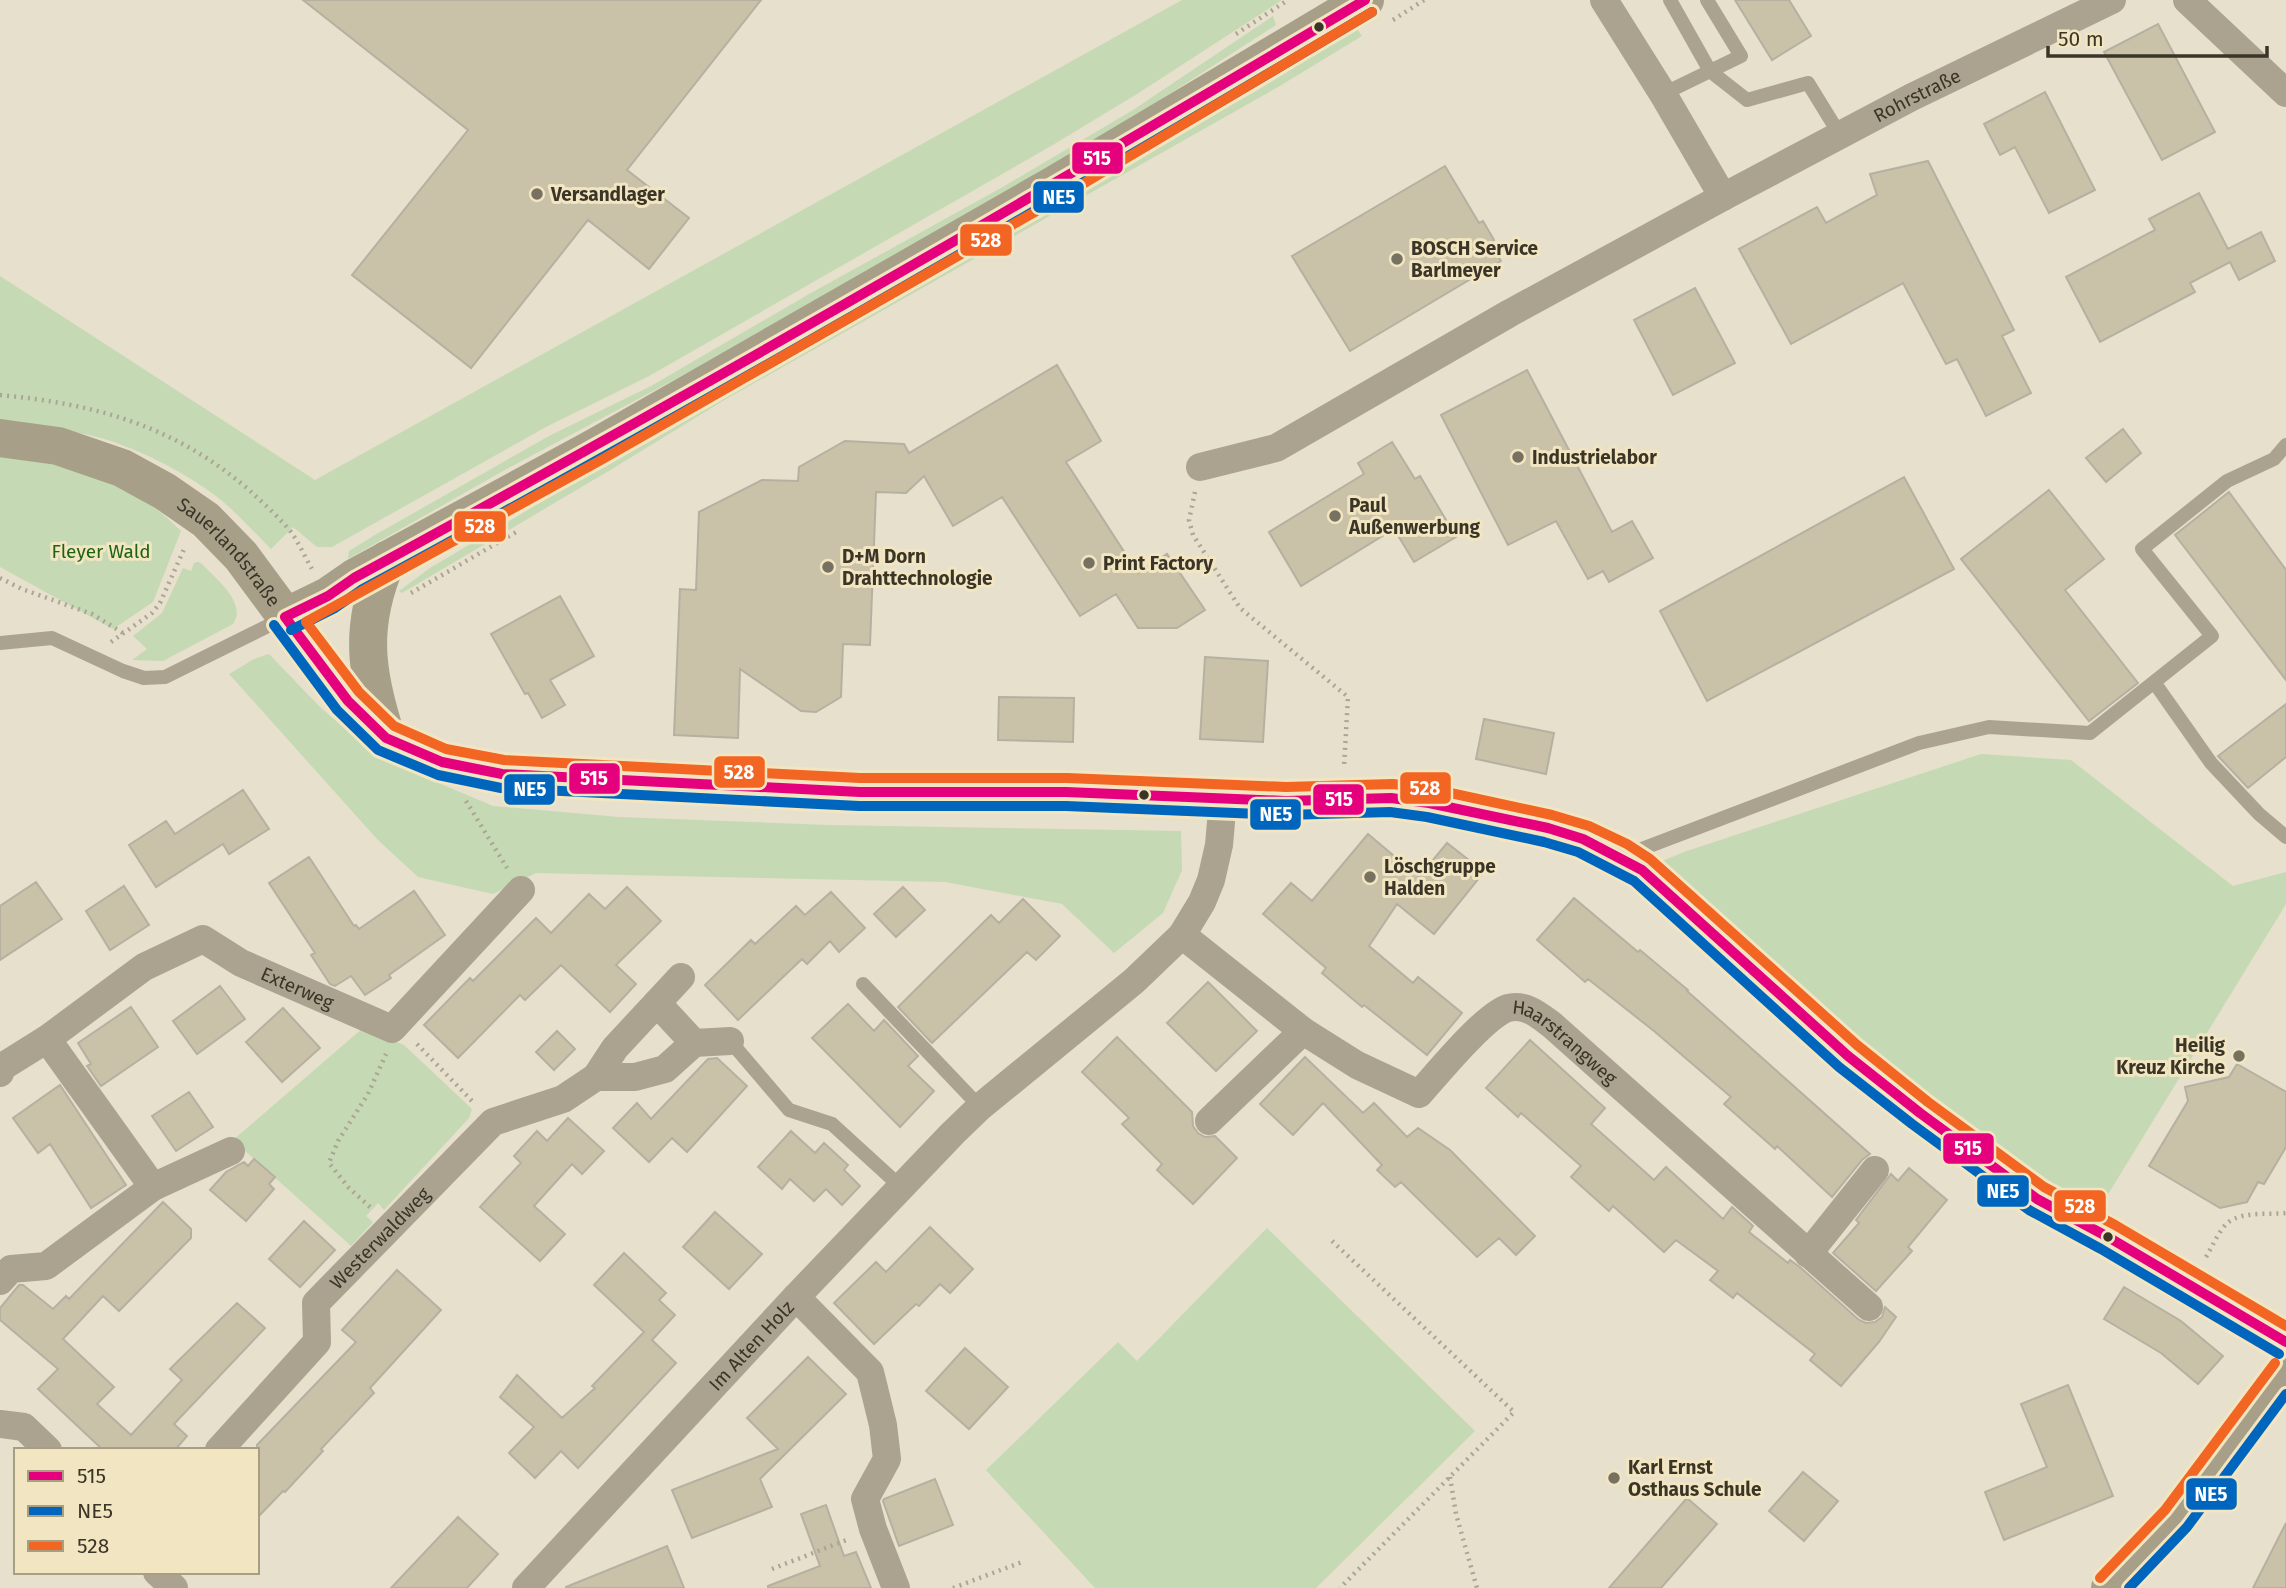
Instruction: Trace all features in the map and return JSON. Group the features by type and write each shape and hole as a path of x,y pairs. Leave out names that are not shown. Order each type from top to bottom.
{"main road":[{"path":"285,617 328,596 354,578 594,448 1006,212 1364,0"},
{"name":"Sauerlandstraße","path":"0,438 58,446 122,468 164,491 206,520 241,555 348,701 386,737 442,762 502,774 751,788 903,793 1066,792 1286,801 1391,798 1487,814 1583,839 1642,870 1848,1056 2037,1199 2108,1237 2286,1342"},
{"path":"386,737 374,698 367,650 372,610 379,579 387,560"},
{"path":"2110,1588 2176,1519 2286,1371"}],"street":[{"name":"Rohrstraße","path":"1200,467 1276,448 1510,313 1723,197 1840,135 2112,0"},
{"path":"2187,0 2286,93"},
{"path":"1610,2 1723,197"},
{"name":"Im Alten Holz","path":"526,1588 796,1297 981,1107 1134,981 1182,935 1202,902 1211,880 1219,845 1223,799"},
{"path":"394,1030 521,890"},
{"name":"Haarstrangweg","path":"1182,935 1303,1031 1357,1065 1419,1094 1486,1022 1509,1008 1530,1010 1552,1025 1869,1307"},
{"name":"Exterweg","path":"0,1073 2,1067 47,1039 144,967 203,939 241,963 394,1030"},
{"name":"Westerwaldweg","path":"221,1448 317,1342 316,1303 387,1230 493,1122 563,1099 596,1077 615,1048 681,977"},
{"path":"657,1003 694,1043"},
{"path":"1209,1121 1303,1031"},
{"path":"47,1039 153,1187"},
{"path":"596,1077 635,1077 665,1069 694,1043 730,1041"},
{"path":"0,1281 11,1269 46,1266 153,1187 231,1151"},
{"path":"1808,1254 1875,1170"},
{"path":"796,1297 870,1372 883,1425 887,1459 865,1499 873,1529 896,1588"},
{"path":"0,1424 23,1427 46,1448"},
{"path":"159,1574 174,1588"}],"lane":[{"path":"1670,0 1710,71 1747,100 1808,83 1840,135"},
{"path":"1663,94 1741,56 1707,0"},
{"path":"1621,857 1919,743 1989,727 2090,733 2212,636 2142,549 2227,481 2274,459 2286,445"},
{"path":"0,643 52,638 123,671 144,678 165,677 285,617"},
{"path":"2154,682 2211,763 2259,814 2286,837"},
{"path":"863,984 981,1107"},
{"path":"730,1041 789,1110 832,1124 901,1187"}],"path":[{"path":"1200,467 1189,520 1193,535 1220,577 1240,608 1348,697 1342,798"},
{"path":"95,657 152,613 160,603 183,549 206,520"},
{"path":"0,578 22,589 92,614 123,633"},
{"path":"442,762 521,890"},
{"path":"387,1230 372,1209 349,1188 329,1163 338,1141 368,1094 394,1030 421,1046 493,1122"},
{"path":"2210,1251 2224,1225 2235,1218 2286,1213"},
{"path":"1332,1241 1514,1412 1340,1588"},
{"path":"1450,1477 1456,1514 1478,1588"},
{"path":"772,1569 873,1529"},
{"path":"953,1588 1022,1562"}],"green space":[{"path":"1182,0 1282,0 1051,146 649,376 546,427 332,547 317,547 293,527 271,549 221,500 195,481 148,456 89,435 0,424 0,276 315,480"},
{"path":"1273,16 1276,25 1117,128 734,348 503,471 348,559 349,551 375,535 549,436 651,386 811,293 1001,188 1133,110"},
{"path":"1357,29 1362,36 1278,87 726,399 402,593 399,591 430,568 653,433 1154,146 1253,93"},
{"name":"Fleyer Wald","path":"0,451 60,464 99,478 152,506 181,531 153,602 113,629 0,567"},
{"path":"197,562 221,583 233,599 236,616 233,624 163,661 132,660 147,649 133,636 162,613 183,568 191,571"},
{"path":"269,654 320,707 377,757 493,806 619,817 827,825 1181,831 1182,870 1163,913 1114,953 1062,904 945,882 536,873 493,894 418,877 377,839 229,674 254,659"},
{"path":"1981,754 2071,760 2233,886 2286,872 2286,904 2099,1209 2064,1196 2029,1178 1995,1156 1929,1105 1660,862"},
{"path":"363,1028 404,1045 472,1109 469,1118 384,1210 378,1203 366,1216 373,1222 351,1246 233,1140"},
{"path":"1267,1228 1475,1431 1316,1588 1095,1588 986,1470 1118,1342 1137,1361"}],"building":[{"name":"Versandlager","path":"303,0 761,0 627,170 689,218 649,269 588,220 471,368 352,275 468,130"},
{"path":"1735,0 1789,0 1811,36 1772,60"},
{"path":"2158,24 2215,132 2162,160 2104,52"},
{"path":"2045,92 2095,190 2049,213 2015,147 2000,155 1984,124"},
{"path":"1928,161 2014,330 2002,336 2031,393 1986,416 1957,359 1946,364 1903,283 1791,344 1739,249 1817,207 1826,223 1877,195 1870,174"},
{"name":"BOSCH Service Barlmeyer","path":"1445,166 1479,223 1483,221 1494,240 1490,243 1501,261 1350,351 1292,256"},
{"path":"2199,193 2228,249 2261,232 2275,261 2239,280 2230,262 2190,283 2195,292 2100,342 2066,277 2155,230 2149,219"},
{"path":"1695,288 1735,363 1673,395 1634,320"},
{"path":"1057,365 1101,441 1066,462 1138,573 1167,554 1205,610 1177,628 1138,628 1116,594 1080,616 1002,497 953,526 924,476 906,493 876,492 870,645 843,644 841,697 816,712 801,711 740,669 738,738 674,735 680,589 696,590 699,512 762,480 798,481 799,467 845,441 904,444 909,453"},
{"name":"Industrielabor","path":"1527,370 1612,532 1632,521 1653,558 1609,582 1603,571 1588,579 1556,521 1508,545 1441,415"},
{"path":"2123,429 2141,453 2106,482 2086,458"},
{"name":"Paul Außenwerbung","path":"1392,442 1415,479 1420,476 1456,537 1414,562 1394,529 1301,586 1269,532 1364,474 1358,463"},
{"path":"1904,477 1954,569 1707,701 1660,611"},
{"path":"2049,490 2104,559 2065,590 2138,683 2089,721 1961,559"},
{"path":"2229,492 2286,570 2286,680 2175,535"},
{"path":"560,596 594,656 550,680 565,705 542,718 491,634"},
{"path":"1205,657 1268,661 1263,742 1200,739"},
{"path":"999,697 1074,698 1073,742 998,740"},
{"path":"2286,704 2286,757 2248,788 2218,756"},
{"path":"1484,719 1554,733 1546,774 1476,759"},
{"path":"243,790 269,829 229,854 223,844 156,887 129,845 166,821 175,834"},
{"path":"1368,834 1419,877 1447,843 1484,872 1434,934 1397,904 1369,946 1413,983 1418,977 1462,1013 1427,1055 1364,1005 1362,1007 1322,973 1326,968 1263,914 1291,883 1312,901"},
{"path":"309,857 354,926 359,929 414,891 445,935 365,995 351,976 335,986 330,984 311,955 315,953 269,883"},
{"path":"36,882 62,919 0,960 0,906"},
{"path":"124,886 149,925 110,950 86,911"},
{"path":"627,887 661,921 616,965 636,984 610,1012 561,965 525,1000 520,995 458,1058 424,1025 470,978 473,981 536,918 551,933 589,894 605,909"},
{"path":"903,887 925,910 896,937 874,914"},
{"path":"831,892 865,928 839,952 830,941 807,964 802,959 738,1020 705,985 751,940 755,944 796,906 805,915"},
{"path":"1574,898 1688,990 1870,1154 1832,1197 1777,1146 1775,1149 1724,1104 1731,1097 1654,1031 1588,979 1585,982 1537,940"},
{"path":"1023,899 1060,936 1036,960 1027,952 932,1043 898,1007 991,915 999,923"},
{"path":"1208,982 1257,1031 1216,1071 1167,1023"},
{"path":"220,986 245,1019 197,1054 173,1021"},
{"path":"848,1004 874,1031 884,1020 918,1056 908,1066 934,1091 900,1127 812,1038"},
{"path":"131,1007 158,1047 101,1086 87,1066 91,1064 78,1043"},
{"path":"283,1008 320,1048 282,1082 246,1042"},
{"path":"557,1031 575,1049 554,1070 536,1052"},
{"path":"1117,1037 1192,1112 1193,1126 1198,1133 1205,1137 1215,1136 1237,1158 1193,1204 1157,1170 1162,1164 1122,1124 1129,1118 1082,1072"},
{"path":"1530,1040 1605,1108 1591,1124 1654,1180 1666,1167 1723,1219 1732,1207 1753,1226 1749,1232 1788,1263 1790,1260 1801,1268 1859,1320 1866,1323 1875,1322 1882,1317 1885,1307 1896,1317 1879,1342 1841,1386 1810,1360 1815,1354 1737,1293 1733,1298 1710,1280 1718,1271 1676,1240 1664,1252 1613,1206 1609,1211 1571,1177 1581,1166 1521,1113 1518,1117 1486,1088"},
{"path":"1305,1057 1363,1113 1374,1103 1407,1137 1418,1128 1450,1150 1535,1236 1516,1255 1499,1238 1477,1257 1401,1182 1395,1187 1377,1170 1382,1165 1323,1103 1293,1135 1260,1104"},
{"path":"717,1058 747,1086 687,1152 672,1138 649,1162 613,1128 637,1103 651,1119 708,1059"},
{"path":"2237,1064 2286,1092 2286,1147 2264,1184 2258,1182 2247,1202 2220,1208 2149,1166 2188,1101 2185,1087 2229,1077"},
{"path":"60,1085 126,1185 91,1208 50,1144 38,1153 13,1118"},
{"path":"189,1092 213,1127 176,1151 152,1116"},
{"path":"568,1118 604,1151 582,1174 572,1164 534,1206 565,1234 540,1261 480,1207 521,1163 514,1156 537,1131 547,1141"},
{"path":"791,1131 815,1153 824,1143 848,1165 844,1170 860,1186 842,1205 826,1189 814,1201 790,1179 782,1189 758,1167"},
{"path":"254,1159 275,1177 269,1184 274,1189 246,1221 210,1190 226,1172 244,1162 248,1166"},
{"path":"1909,1168 1947,1200 1908,1247 1912,1251 1876,1291 1833,1253 1859,1223 1856,1220 1891,1174 1898,1181"},
{"path":"163,1202 191,1229 191,1238 119,1311 103,1296 63,1339 114,1387 97,1404 131,1435 182,1380 170,1369 237,1303 265,1328 174,1424 187,1436 177,1448 101,1448 38,1389 58,1369 0,1320 0,1308 19,1285 23,1285 53,1309 66,1296 69,1299"},
{"path":"715,1212 762,1254 729,1289 683,1247"},
{"path":"304,1221 335,1250 300,1287 269,1259"},
{"path":"930,1227 973,1269 950,1293 940,1284 919,1306 916,1304 874,1344 834,1303 876,1262 886,1272"},
{"path":"624,1253 666,1293 659,1300 675,1315 652,1340 676,1363 578,1468 561,1451 535,1478 509,1453 534,1427 500,1397 517,1375 562,1418 595,1388 592,1386 644,1332 594,1285"},
{"path":"397,1270 441,1310 370,1388 374,1393 321,1449 323,1451 259,1516 257,1445 356,1342 342,1330"},
{"path":"2124,1287 2181,1321 2223,1356 2198,1384 2161,1353 2104,1319"},
{"path":"965,1348 1008,1387 969,1429 926,1391"},
{"path":"808,1357 846,1394 760,1479 772,1507 692,1538 672,1490 778,1449 747,1418"},
{"path":"2068,1385 2113,1496 2004,1540 1985,1492 2047,1467 2021,1404"},
{"path":"1803,1472 1838,1501 1804,1541 1769,1511"},
{"path":"935,1479 953,1525 899,1546 884,1499"},
{"path":"1687,1498 1717,1524 1661,1588 1609,1588"},
{"path":"826,1505 844,1556 856,1552 871,1588 768,1588 820,1566 801,1514"},
{"path":"458,1517 498,1554 467,1588 391,1588"},
{"path":"2286,1523 2286,1588 2253,1588"},
{"path":"667,1546 684,1588 566,1588 566,1587"}],"transit line":[{"name":"515","path":"285,617 328,596 354,578 609,438 862,294 1365,0"},
{"name":"NE5","path":"291,630 335,608 361,590 870,306 1372,12"},
{"name":"528","path":"1372,12 1061,197 601,460 306,622 359,692 394,726 446,749 504,760 860,778 1067,778 1286,787 1393,784 1432,789 1552,815 1589,826 1627,844 1650,859 1857,1045 1928,1102 2044,1187 2115,1225 2286,1326"},
{"name":"515","path":"285,617 348,701 386,738 442,762 502,774 860,792 1066,792 1286,801 1391,798 1429,803 1548,828 1583,839 1642,870 1848,1056 2037,1199 2108,1237 2286,1342"},
{"name":"NE5","path":"274,625 337,710 378,750 438,775 501,788 859,806 1066,806 1285,815 1390,812 1427,817 1578,852 1634,881 1839,1067 2029,1210 2101,1249 2279,1354"},
{"name":"528","path":"2100,1578 2165,1510 2275,1363"},
{"name":"NE5","path":"2129,1588 2187,1527 2286,1394"}],"place":[{"name":"Versandlager","path":"537,194"},
{"name":"BOSCH Service Barlmeyer","path":"1397,259"},
{"name":"Industrielabor","path":"1518,457"},
{"name":"Paul Außenwerbung","path":"1335,516"},
{"name":"Print Factory","path":"1089,563"},
{"name":"D+M Dorn Drahttechnologie","path":"828,567"},
{"name":"Löschgruppe Halden","path":"1370,877"},
{"name":"Heilig Kreuz Kirche","path":"2239,1056"},
{"name":"Karl Ernst Osthaus Schule","path":"1614,1478"}]}
